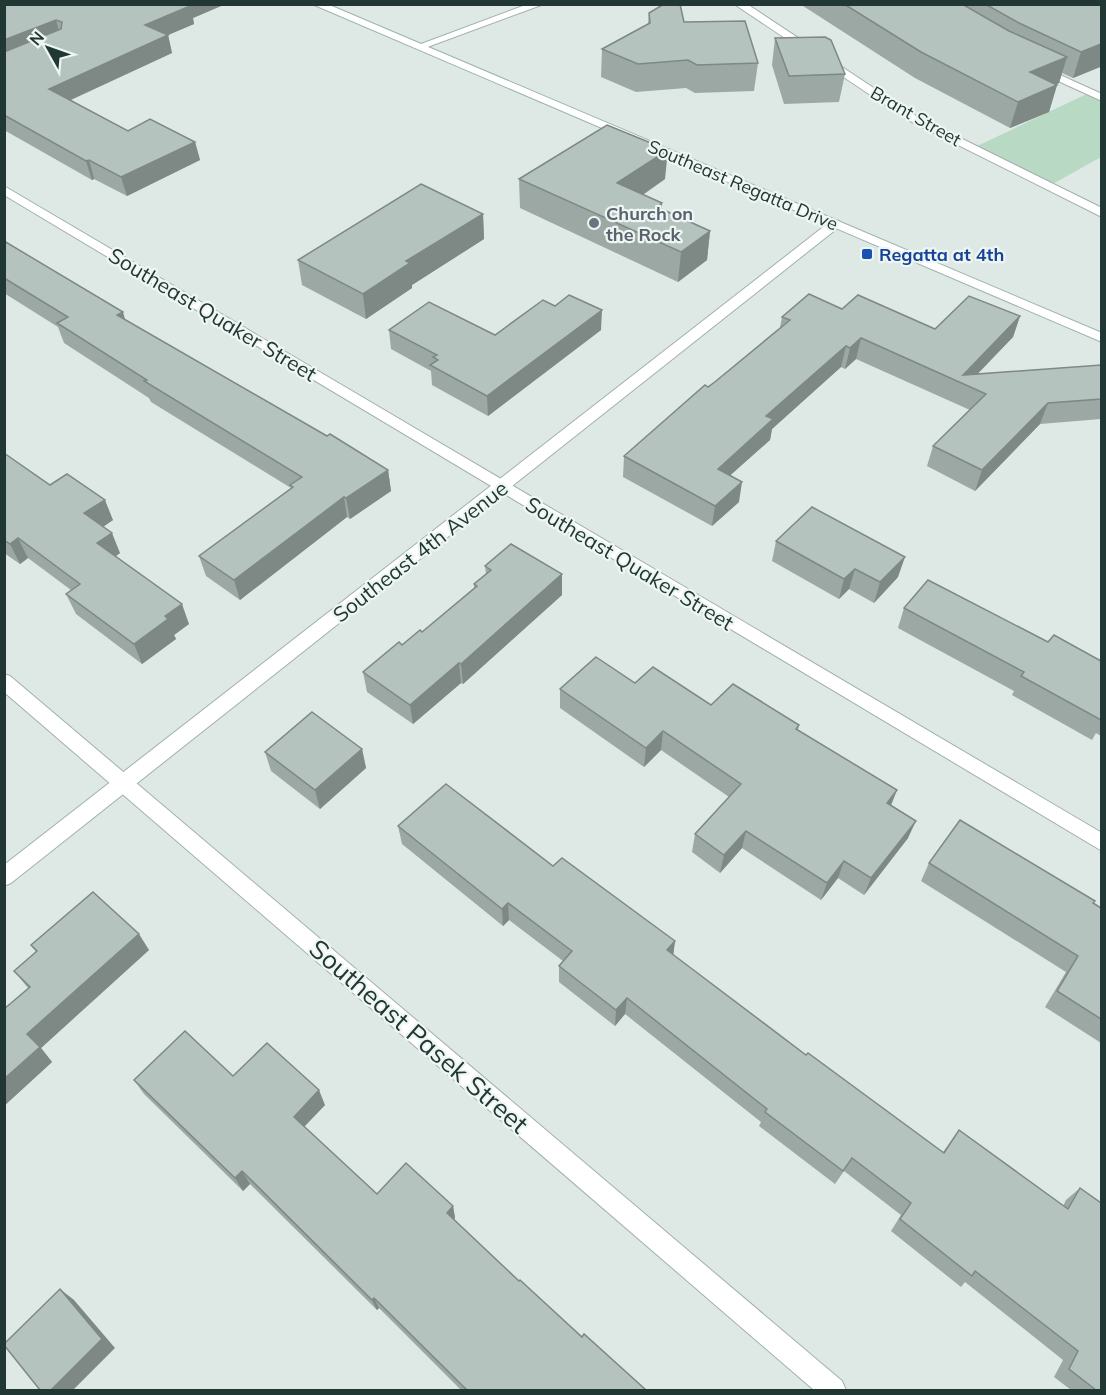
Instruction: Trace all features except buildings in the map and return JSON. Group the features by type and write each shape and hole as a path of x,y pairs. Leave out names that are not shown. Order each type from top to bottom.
{"street":[{"name":"Southeast Regatta Drive","path":"317,4 1101,338"},
{"path":"418,47 539,4"},
{"name":"Brant Street","path":"739,4 912,118 1101,213"},
{"path":"1028,63 1101,98"},
{"name":"Southeast Quaker Street","path":"4,190 1101,843"},
{"name":"Southeast 4th Avenue","path":"4,877 836,224"},
{"name":"Southeast Pasek Street","path":"4,681 833,1390"}],"green space":[{"path":"1091,92 1101,98 1101,157 1049,186 973,148"}],"place":[{"name":"Church on the Rock","path":"594,223"},
{"name":"Regatta at 4th","path":"867,254"}]}
